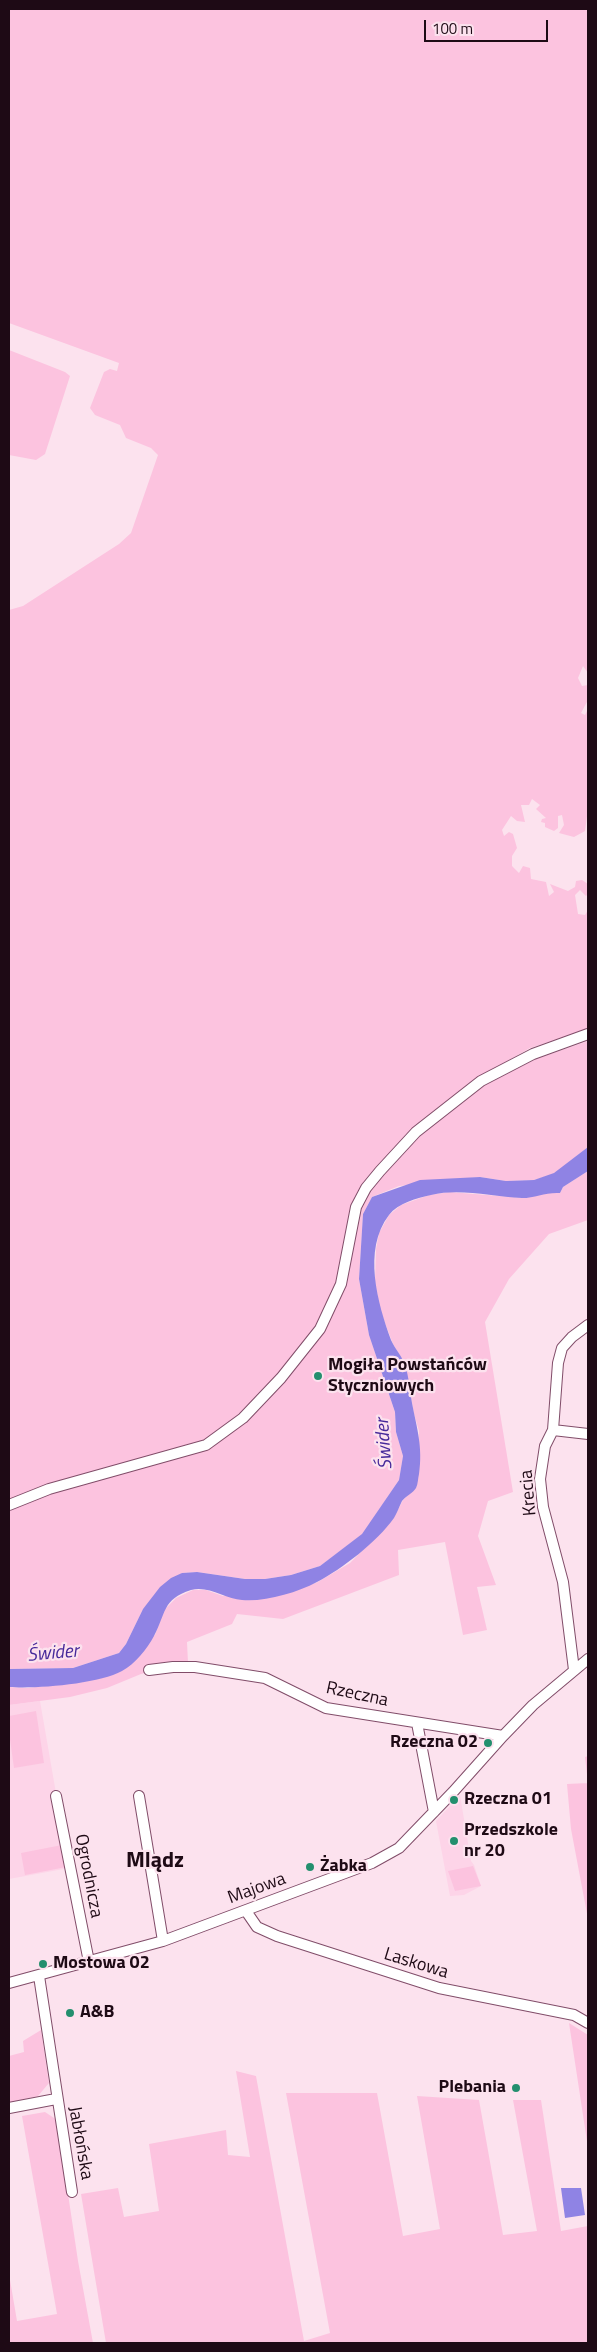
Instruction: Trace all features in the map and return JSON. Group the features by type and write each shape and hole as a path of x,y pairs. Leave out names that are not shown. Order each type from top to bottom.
{"street":[{"path":"9,1505 48,1489 206,1445 243,1418 282,1378 320,1329 341,1284 356,1207 366,1188 380,1172 416,1132 482,1081 533,1054 588,1034"},
{"name":"Krecia","path":"574,1670 559,1559 544,1507 540,1479 546,1446 553,1430 558,1363 562,1348 572,1336 588,1325"},
{"path":"553,1430 588,1434"},
{"name":"Majowa","path":"9,1983 162,1941 372,1863 399,1848 503,1736 588,1659"},
{"name":"Rzeczna","path":"150,1670 195,1667 265,1678 326,1708 503,1736"},
{"path":"416,1723 434,1812"},
{"name":"Ogrodnicza","path":"56,1796 89,1962"},
{"path":"139,1796 162,1941"},
{"name":"Laskowa","path":"246,1911 257,1927 287,1940 439,1988 574,2015 588,2023"},
{"name":"Jabłońska","path":"39,1976 56,2100 72,2192"},
{"name":"Jabłońska","path":"9,2108 56,2100"}],"shaded area":[{"path":"9,9 588,9 588,673 583,666 578,678 582,686 588,685 588,700 581,713 585,715 588,709 588,809 585,831 574,837 559,833 564,825 562,815 558,816 558,828 554,831 545,827 545,823 541,822 542,819 546,818 536,809 540,805 532,799 529,805 521,805 525,822 517,821 511,816 502,830 504,836 509,832 513,834 517,848 512,856 512,866 519,873 523,866 530,868 531,879 546,882 549,896 554,892 550,884 568,891 575,887 576,881 582,880 588,884 588,894 586,896 580,890 575,895 578,914 585,915 588,910 588,1029 530,1048 472,1081 414,1128 361,1186 352,1206 338,1283 316,1326 278,1376 241,1415 204,1441 9,1500 9,610 23,606 119,544 131,533 158,455 151,448 126,438 120,425 95,415 90,408 104,372 110,369 117,371 119,363 9,323"},
{"path":"9,350 65,372 70,376 45,454 36,460 9,455"},
{"path":"588,1041 588,1147 554,1174 534,1180 506,1181 480,1177 399,1186 372,1197 363,1214 359,1279 369,1335 395,1412 396,1432 403,1456 399,1480 362,1535 320,1566 291,1575 265,1579 245,1579 197,1572 182,1573 143,1609 126,1644 119,1653 73,1668 9,1669 9,1509 50,1492 208,1449 324,1331 346,1286 360,1210 369,1191 421,1134 485,1085 536,1059"},
{"path":"588,1147 588,1171 563,1187 560,1193 522,1198 454,1192 431,1195 414,1199 397,1207 389,1215 381,1229 376,1244 374,1260 375,1277 381,1310 391,1340 405,1365 419,1438 420,1464 416,1488 402,1501 394,1518 369,1545 327,1577 309,1586 280,1596 260,1600 242,1600 204,1589 191,1590 182,1594 175,1598 166,1608 154,1636 140,1656 127,1668 111,1676 67,1685 9,1687 9,1669 73,1668 119,1653 126,1644 143,1609 160,1587 171,1578 182,1573 197,1572 245,1579 265,1579 291,1575 320,1566 362,1534 399,1480 403,1456 396,1432 395,1412 369,1335 359,1279 363,1214 372,1197 420,1180 480,1177 506,1181 534,1180 554,1173"},
{"path":"588,1171 588,1220 549,1234 509,1279 485,1322 513,1492 488,1501 478,1536 496,1585 477,1587 487,1630 463,1635 445,1542 398,1550 399,1575 283,1619 237,1614 232,1624 187,1642 188,1663 141,1674 107,1688 70,1697 9,1705 9,1687 27,1688 83,1682 155,1635 163,1611 176,1598 193,1590 206,1590 223,1596 316,1583 350,1563 393,1519 403,1500 416,1487 419,1431 405,1364 393,1344 380,1310 375,1281 376,1249 379,1233 389,1215 401,1205 429,1195 450,1192 524,1198 548,1192 560,1193 563,1187"},
{"path":"40,1701 69,1868 9,1879 9,1705"},
{"path":"36,1711 44,1763 14,1768 9,1732 9,1716"},
{"path":"588,1756 588,1783 585,1757"},
{"path":"588,1783 588,1919 571,1829 567,1784"},
{"name":"Przedszkole nr 20","path":"460,1795 471,1861 481,1886 464,1895 450,1896 436,1821"},
{"path":"62,1845 66,1867 25,1875 21,1853"},
{"path":"473,1866 481,1886 455,1891 448,1871"},
{"path":"569,2023 588,2035 588,2148"},
{"path":"41,2030 49,2083 38,2096 9,2103 9,2056 24,2052 23,2041"},
{"path":"236,2071 256,2076 304,2341 330,2333 286,2093 377,2093 403,2236 440,2229 417,2096 479,2100 503,2235 537,2231 513,2100 541,2100 561,2231 588,2226 588,2343 106,2343 81,2194 118,2188 124,2217 159,2211 149,2144 226,2130 228,2155 250,2157"},
{"path":"45,2112 57,2120 78,2261 93,2343 9,2343 9,2274 17,2321 57,2314 22,2116"},
{"path":"561,2188 581,2188 585,2215 565,2218"}],"place":[{"name":"Mogiła Powstańców Styczniowych","path":"318,1376"},
{"name":"Rzeczna 02","path":"488,1743"},
{"name":"Rzeczna 01","path":"454,1800"},
{"name":"Przedszkole nr 20","path":"454,1841"},
{"name":"Żabka","path":"310,1867"},
{"name":"Mostowa 02","path":"43,1964"},
{"name":"A&B","path":"70,2013"},
{"name":"Plebania","path":"516,2088"}],"district":[{"name":"Mlądz","path":"155,1862"}],"water label":[{"name":"Świder","path":"385,1444"},
{"name":"Świder","path":"53,1654"}]}
